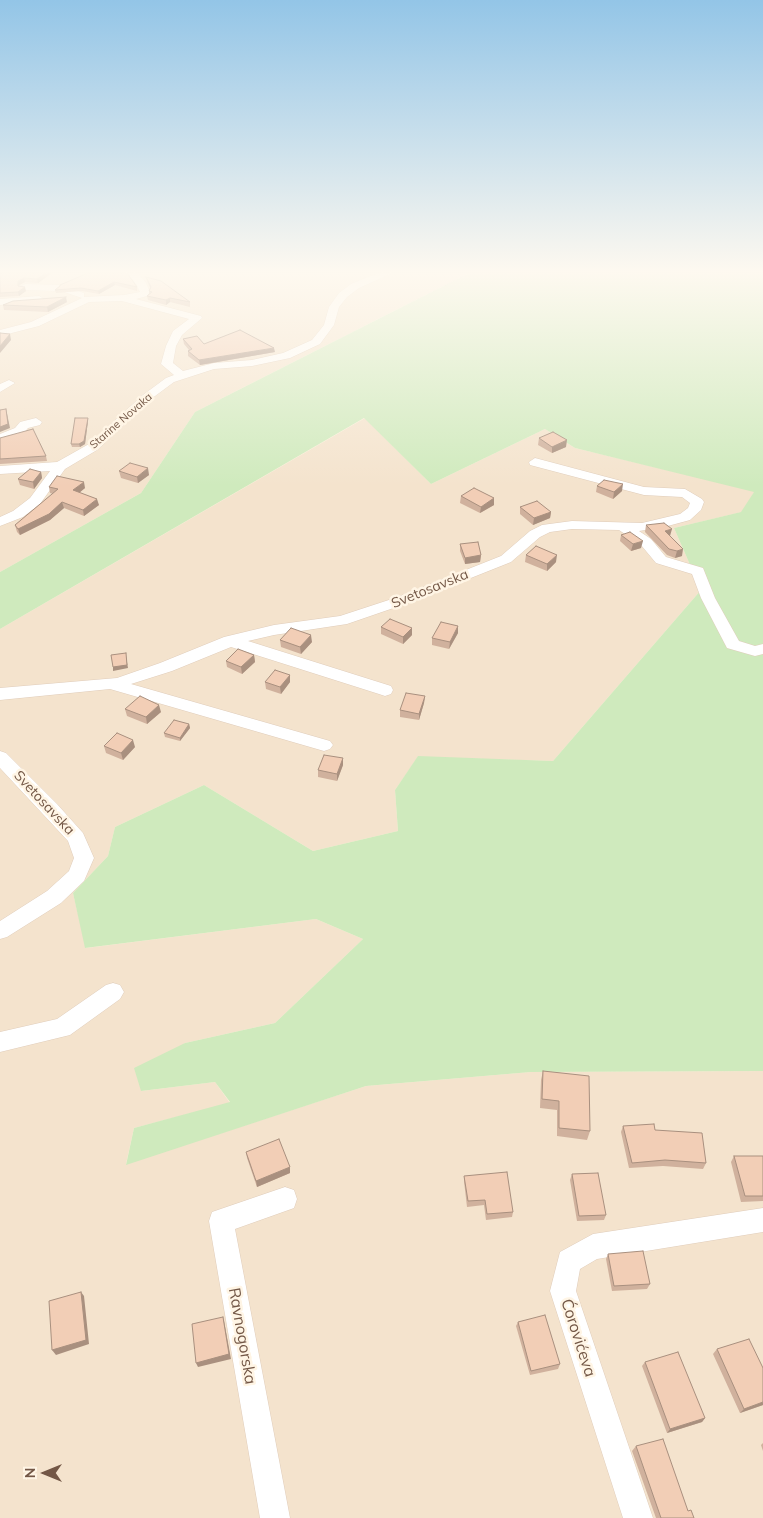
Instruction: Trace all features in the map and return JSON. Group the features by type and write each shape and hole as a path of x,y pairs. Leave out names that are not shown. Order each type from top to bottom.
{"street":[{"path":"173,344 167,364 181,375"},
{"name":"Starine Novaka","path":"0,470 60,466 76,458 93,446 147,397 170,380 181,375 214,366 252,363 286,356 312,344"},
{"path":"0,438 19,432 24,425 36,422"},
{"name":"Svetosavska","path":"0,694 109,684 166,667 230,641 274,630 342,621 373,611 506,559 535,534 547,528 572,525 642,527 685,517 694,510 697,502 685,493 644,491 535,462"},
{"name":"Starine Novaka","path":"0,522 18,514 35,501 60,466"},
{"path":"621,526 646,542 661,560 698,571 708,598 734,644 755,651 763,649"},
{"path":"230,641 385,690"},
{"name":"Svetosavska","path":"109,684 324,745"},
{"name":"Svetosavska","path":"0,757 33,789 76,838 84,858 77,876 54,897 0,931"},
{"path":"0,1042 62,1028 114,992"},
{"name":"Ravnogorska","path":"275,1518 221,1221 285,1198"},
{"name":"Ćorovićeva","path":"638,1518 563,1292 569,1261 593,1246 763,1220"}],"shaded area":[{"path":"0,344 329,344 195,412 141,493 0,572"},
{"path":"365,418 431,484 545,429 575,448 755,491 742,512 674,528 701,590 553,761 418,757 395,790 398,831 313,851 204,785 115,827 108,856 73,893 86,948 316,919 363,939 275,1023 185,1043 141,1091 215,1082 230,1103 134,1128 126,1164 366,1086 531,1072 763,1071 763,1518 0,1518 0,629"}],"green space":[{"path":"329,344 763,344 763,1071 531,1072 366,1086 126,1165 134,1128 230,1102 215,1082 141,1091 134,1068 185,1043 275,1023 363,939 316,919 85,948 73,893 108,856 115,827 204,785 313,851 398,831 395,790 418,756 553,761 701,590 674,528 741,512 754,492 575,448 545,429 431,484 364,418 0,629 0,572 141,493 195,412"}],"building":[{"path":"187,344 266,344 274,348 199,360 188,351 192,349"},
{"path":"6,409 8,424 0,427 0,410"},
{"path":"75,418 88,418 84,441 79,444 71,444"},
{"path":"33,429 46,456 0,459 0,438"},
{"path":"553,432 567,440 552,447 539,438"},
{"path":"130,463 148,468 137,477 119,471"},
{"path":"30,469 41,472 33,482 18,479"},
{"path":"57,476 84,482 73,490 97,499 83,510 62,502 49,514 18,529 15,525 58,489 49,487"},
{"path":"604,480 623,484 614,492 597,486"},
{"path":"474,488 494,498 481,507 461,496"},
{"path":"537,501 551,512 534,518 520,507"},
{"path":"664,523 672,529 665,531 683,549 677,551 669,549 646,525"},
{"path":"630,532 643,541 633,544 621,535"},
{"path":"478,542 481,555 465,558 460,544"},
{"path":"536,546 557,555 547,564 526,555"},
{"path":"390,619 412,628 403,637 381,627"},
{"path":"441,622 458,626 450,642 432,638"},
{"path":"291,628 311,635 300,647 280,640"},
{"path":"238,649 254,655 241,667 226,661"},
{"path":"126,653 127,665 113,667 111,655"},
{"path":"275,670 290,675 280,687 265,682"},
{"path":"406,693 425,696 419,714 400,710"},
{"path":"140,696 159,705 146,717 125,709"},
{"path":"174,720 189,724 180,738 164,733"},
{"path":"117,733 133,740 121,753 104,746"},
{"path":"324,755 343,758 337,774 318,770"},
{"path":"543,1071 589,1076 590,1131 559,1128 559,1101 542,1099"},
{"path":"654,1124 655,1130 702,1133 706,1163 665,1160 632,1163 623,1126"},
{"path":"279,1139 290,1167 256,1181 246,1152"},
{"path":"734,1156 763,1156 763,1196 745,1196"},
{"path":"507,1172 513,1212 487,1214 485,1200 468,1201 464,1176"},
{"path":"598,1173 606,1215 579,1216 572,1174"},
{"path":"643,1251 650,1284 614,1286 608,1254"},
{"path":"81,1292 86,1340 52,1350 49,1301"},
{"path":"545,1315 560,1364 531,1371 518,1322"},
{"path":"223,1317 229,1354 196,1363 192,1324"},
{"path":"749,1339 763,1368 763,1402 744,1409 717,1349"},
{"path":"678,1352 705,1418 670,1429 645,1362"},
{"path":"663,1439 688,1511 691,1510 694,1518 661,1518 636,1446"}]}
